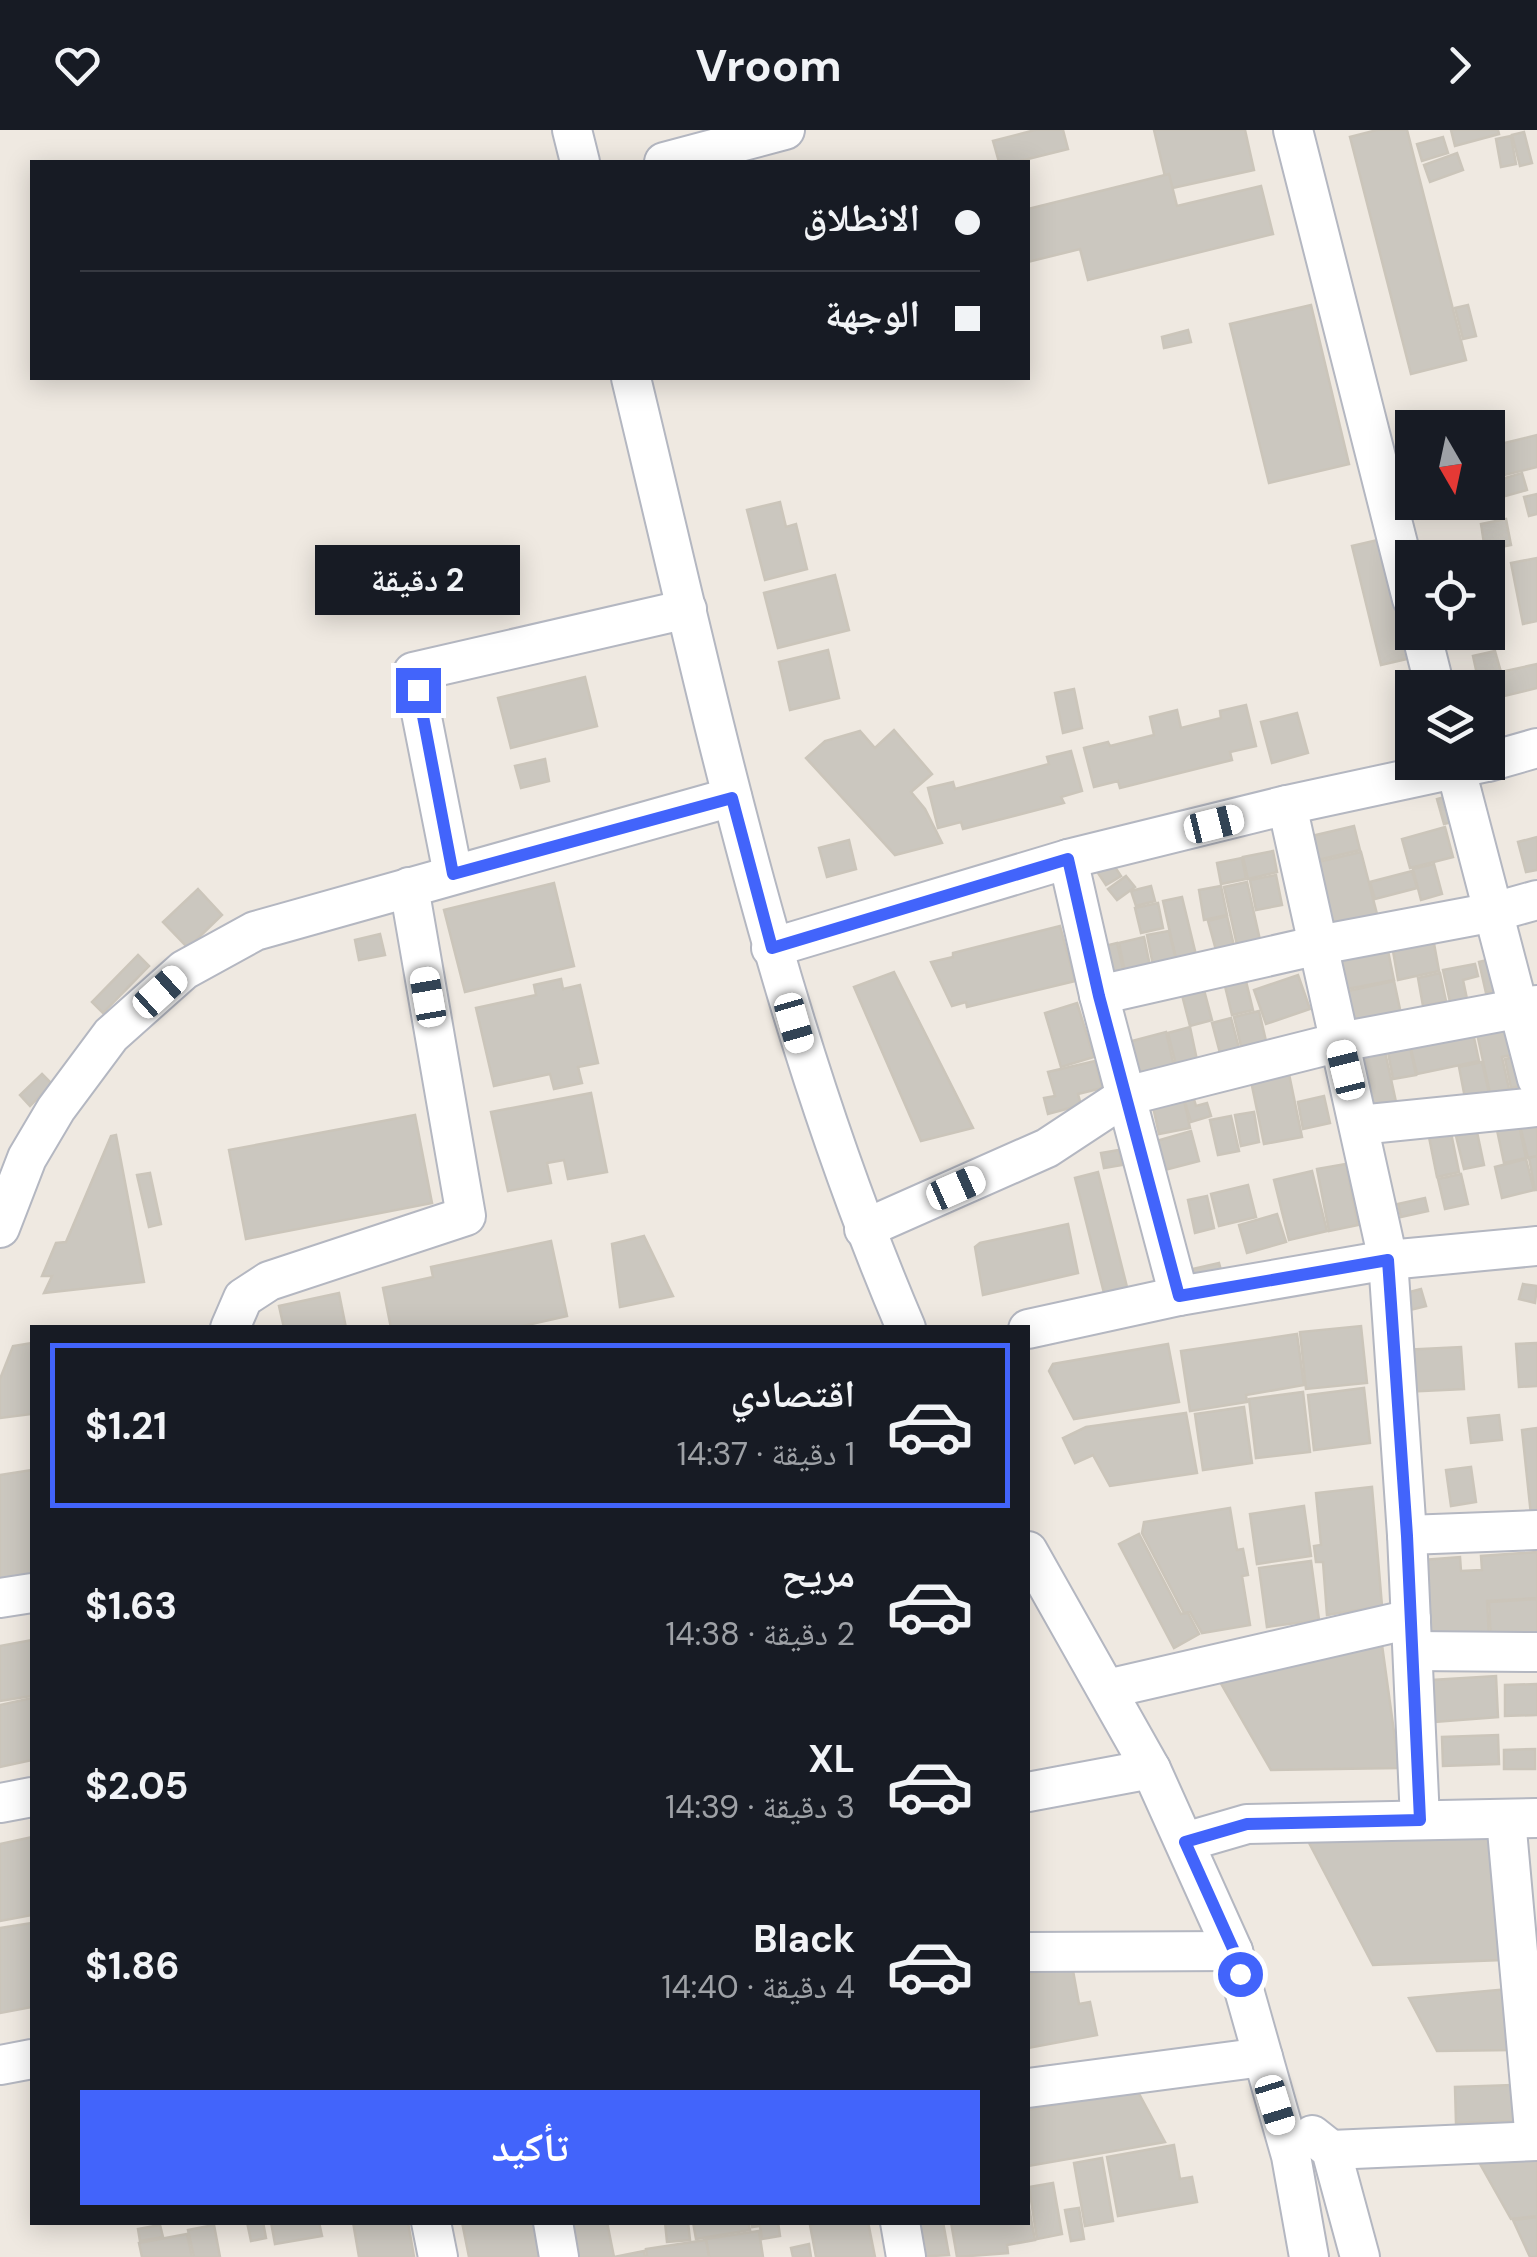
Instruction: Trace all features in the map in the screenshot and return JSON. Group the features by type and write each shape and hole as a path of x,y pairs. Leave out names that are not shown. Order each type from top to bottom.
{"street":[{"path":"572,130 580,160"},
{"path":"672,160 785,130"},
{"path":"1293,130 1397,540"},
{"path":"631,380 772,948 805,1060 864,1229 905,1325"},
{"path":"453,874 413,672 687,609"},
{"path":"1505,756 1537,748"},
{"path":"772,948 1068,859 1404,780"},
{"path":"1473,780 1494,912 1528,1008 1537,1079"},
{"path":"0,1228 27,1158 56,1110 111,1035 184,970 255,931 732,798"},
{"path":"1287,806 1388,1260 1407,1536 1420,1820"},
{"path":"1068,859 1099,996 1179,1296"},
{"path":"231,1325 243,1298 269,1282 466,1216 409,887"},
{"path":"1099,996 1537,900"},
{"path":"864,1229 1047,1148 1126,1096 1340,1042 1528,1008"},
{"path":"1359,1126 1537,1107"},
{"path":"1030,1330 1179,1296 1388,1260 1537,1246"},
{"path":"1407,1536 1537,1530"},
{"path":"1030,1554 1151,1769 1234,1951 1291,2156 1302,2248"},
{"path":"0,1598 30,1592"},
{"path":"1107,1689 1412,1635 1537,1652"},
{"path":"1030,1792 1151,1769"},
{"path":"0,1804 30,1798"},
{"path":"1185,1842 1247,1824 1521,1818 1536,2142 1331,2150"},
{"path":"1030,1952 1234,1951"},
{"path":"1030,2088 1264,2057"},
{"path":"0,2065 30,2059"},
{"path":"1275,2105 1331,2150 1360,2257"},
{"path":"433,2225 438,2257"},
{"path":"554,2225 559,2257"},
{"path":"901,2225 906,2257"}],"building":[{"path":"1035,130 1063,130 1068,149 1024,160 998,160 993,141"},
{"path":"1154,130 1245,130 1254,170 1168,189"},
{"path":"1377,130 1407,130 1466,360 1411,374 1350,137"},
{"path":"1451,130 1498,130 1499,134 1455,146"},
{"path":"1524,132 1532,163 1520,166 1512,135"},
{"path":"1511,136 1516,164 1501,167 1496,139"},
{"path":"1443,137 1448,153 1422,161 1417,144"},
{"path":"1457,153 1463,170 1430,182 1424,165"},
{"path":"1169,174 1177,206 1261,186 1273,234 1088,280 1080,249 1030,262 1030,209"},
{"path":"1311,305 1349,464 1269,483 1230,324"},
{"path":"1468,305 1476,336 1463,339 1455,308"},
{"path":"1188,330 1191,342 1164,348 1162,337"},
{"path":"1537,435 1537,467 1505,475 1505,443"},
{"path":"1522,473 1527,490 1505,496 1505,478"},
{"path":"1537,494 1537,514 1529,516 1524,497"},
{"path":"780,502 786,527 796,524 807,569 765,580 747,510"},
{"path":"1505,519 1511,545 1505,546 1505,540 1483,540 1481,524"},
{"path":"1382,539 1395,592 1395,650 1409,650 1411,658 1381,665 1352,546"},
{"path":"1537,558 1537,621 1523,624 1511,563"},
{"path":"835,575 849,630 778,648 764,593"},
{"path":"828,650 839,698 790,710 779,662"},
{"path":"1495,651 1500,670 1476,670 1473,656"},
{"path":"1537,664 1537,688 1505,696 1505,671"},
{"path":"585,677 597,726 511,748 498,698"},
{"path":"1074,689 1082,728 1063,733 1055,693"},
{"path":"1246,705 1256,746 1230,752 1232,760 1120,788 1118,781 1094,787 1084,748 1154,735 1150,717 1177,710 1181,728 1221,718 1220,711"},
{"path":"1297,713 1308,753 1272,763 1261,722"},
{"path":"894,730 932,774 911,792 925,809 942,843 895,855 806,758 825,741 860,731 875,748"},
{"path":"1071,751 1082,791 1061,797 1064,803 963,829 961,822 938,828 928,788 953,782 955,789 1049,764 1047,757"},
{"path":"545,759 549,781 521,788 515,766"},
{"path":"1465,791 1472,817 1444,824 1437,799"},
{"path":"1354,826 1360,850 1305,863 1299,839"},
{"path":"1445,827 1453,857 1410,868 1402,839"},
{"path":"1537,837 1537,870 1526,872 1518,842"},
{"path":"849,840 856,869 827,877 819,848"},
{"path":"1273,851 1277,872 1248,879 1243,857"},
{"path":"1361,852 1377,914 1327,927 1305,865"},
{"path":"1109,858 1121,876 1106,885 1094,867"},
{"path":"1242,858 1246,879 1221,884 1217,863"},
{"path":"1434,864 1442,894 1421,900 1413,869"},
{"path":"1412,871 1417,888 1375,899 1370,882"},
{"path":"1276,875 1282,905 1256,910 1250,880"},
{"path":"1126,876 1135,887 1117,900 1108,889"},
{"path":"1247,882 1260,940 1237,945 1224,887"},
{"path":"554,883 574,966 465,992 444,910"},
{"path":"1151,886 1155,901 1136,906 1131,891"},
{"path":"1221,886 1227,915 1204,920 1199,890"},
{"path":"198,889 222,915 188,948 163,922"},
{"path":"1182,897 1196,955 1176,959 1163,901"},
{"path":"1158,903 1163,928 1141,933 1135,908"},
{"path":"1227,916 1234,946 1216,950 1208,921"},
{"path":"1060,926 1075,981 967,1007 966,1002 952,1006 931,962"},
{"path":"1169,931 1176,960 1153,965 1147,935"},
{"path":"380,934 385,955 359,960 355,940"},
{"path":"1144,937 1150,966 1125,972 1119,943"},
{"path":"1433,938 1439,971 1398,980 1392,945"},
{"path":"1117,943 1124,974 1110,986 1101,947"},
{"path":"1387,946 1394,980 1347,989 1340,955"},
{"path":"138,955 149,966 103,1013 92,1002"},
{"path":"1508,955 1515,986 1486,993 1479,962"},
{"path":"1475,964 1478,976 1463,980 1467,999 1450,1002 1443,970"},
{"path":"894,972 973,1128 921,1141 854,987"},
{"path":"1440,973 1446,1001 1423,1006 1418,978"},
{"path":"1298,975 1310,1009 1266,1024 1254,990"},
{"path":"1245,977 1253,1010 1232,1015 1224,982"},
{"path":"561,979 563,989 580,985 598,1063 578,1067 582,1083 554,1089 550,1074 494,1086 476,1008 536,995 534,985"},
{"path":"1394,981 1401,1014 1354,1024 1348,991"},
{"path":"1204,990 1212,1020 1190,1026 1182,995"},
{"path":"1077,1003 1094,1057 1061,1067 1045,1013"},
{"path":"1259,1011 1266,1041 1241,1046 1234,1017"},
{"path":"1231,1018 1239,1048 1220,1053 1212,1023"},
{"path":"1470,1019 1479,1061 1417,1074 1409,1041"},
{"path":"1520,1019 1526,1052 1502,1057 1509,1089 1490,1093 1476,1029"},
{"path":"1190,1027 1197,1060 1176,1065 1168,1033"},
{"path":"1166,1032 1174,1066 1130,1077 1121,1044"},
{"path":"1409,1042 1416,1075 1393,1079 1387,1047"},
{"path":"1384,1047 1398,1111 1371,1117 1356,1053"},
{"path":"1527,1054 1533,1084 1511,1088 1505,1059"},
{"path":"1095,1061 1102,1088 1078,1094 1081,1105 1048,1114 1044,1098 1055,1096 1048,1072"},
{"path":"1482,1062 1489,1093 1465,1098 1459,1067"},
{"path":"42,1074 52,1084 30,1106 20,1095"},
{"path":"1289,1074 1302,1137 1264,1144 1251,1081"},
{"path":"591,1093 607,1172 568,1179 564,1160 547,1163 551,1183 508,1191 491,1112"},
{"path":"1183,1095 1190,1128 1159,1134 1152,1102"},
{"path":"1193,1096 1196,1106 1207,1103 1211,1116 1191,1122 1184,1099"},
{"path":"1324,1096 1330,1123 1303,1129 1298,1102"},
{"path":"1254,1112 1259,1142 1241,1146 1235,1115"},
{"path":"415,1115 432,1203 246,1239 229,1150"},
{"path":"1231,1116 1239,1151 1218,1155 1210,1120"},
{"path":"1537,1121 1537,1156 1528,1158 1520,1125"},
{"path":"1519,1125 1526,1158 1504,1163 1497,1130"},
{"path":"1450,1128 1459,1172 1437,1177 1428,1132"},
{"path":"1191,1131 1199,1161 1157,1172 1149,1143"},
{"path":"1477,1132 1484,1165 1464,1169 1456,1136"},
{"path":"116,1135 144,1282 44,1293 52,1276 42,1276 56,1243 66,1242 111,1136"},
{"path":"1119,1150 1122,1165 1104,1168 1101,1153"},
{"path":"1537,1156 1537,1190 1535,1190 1529,1158"},
{"path":"1526,1159 1534,1190 1502,1198 1495,1167"},
{"path":"1346,1164 1358,1225 1329,1231 1317,1169"},
{"path":"1312,1171 1327,1231 1289,1240 1274,1180"},
{"path":"1098,1172 1127,1287 1104,1293 1075,1178"},
{"path":"150,1173 161,1224 149,1227 137,1175"},
{"path":"1461,1174 1468,1204 1445,1209 1438,1179"},
{"path":"1248,1185 1256,1217 1219,1226 1211,1194"},
{"path":"1207,1196 1214,1228 1195,1233 1188,1200"},
{"path":"1425,1198 1428,1211 1401,1217 1398,1204"},
{"path":"1277,1214 1286,1242 1247,1253 1239,1225"},
{"path":"1068,1224 1078,1273 983,1295 975,1247"},
{"path":"644,1236 673,1296 620,1307 612,1244"},
{"path":"551,1241 567,1316 527,1325 390,1325 383,1288 433,1277 431,1267"},
{"path":"1219,1263 1222,1274 1196,1280 1193,1269"},
{"path":"1523,1284 1537,1286 1535,1303 1519,1299"},
{"path":"1421,1289 1426,1306 1406,1311 1402,1294"},
{"path":"339,1293 345,1325 283,1325 279,1306"},
{"path":"1361,1326 1367,1383 1306,1389 1300,1332"},
{"path":"1297,1334 1304,1385 1246,1395 1247,1402 1190,1411 1181,1351"},
{"path":"30,1343 30,1414 0,1418 0,1379 13,1346"},
{"path":"1537,1343 1537,1386 1519,1387 1516,1344"},
{"path":"1168,1344 1179,1402 1074,1419 1049,1371 1053,1364"},
{"path":"1461,1347 1464,1389 1403,1392 1402,1350"},
{"path":"1364,1388 1370,1443 1314,1450 1308,1395"},
{"path":"1303,1392 1310,1452 1256,1458 1249,1399"},
{"path":"1244,1407 1252,1463 1203,1470 1195,1414"},
{"path":"1186,1413 1197,1473 1110,1486 1093,1455 1075,1463 1063,1438 1086,1427"},
{"path":"1499,1415 1502,1440 1471,1443 1468,1418"},
{"path":"1537,1428 1537,1514 1531,1515 1522,1430"},
{"path":"1471,1467 1476,1502 1451,1506 1446,1470"},
{"path":"30,1470 30,1589 0,1595 0,1475"},
{"path":"1372,1487 1382,1606 1327,1615 1323,1562 1316,1562 1314,1546 1321,1545 1316,1493"},
{"path":"1304,1506 1311,1556 1257,1564 1250,1514"},
{"path":"1230,1508 1237,1550 1243,1549 1248,1575 1242,1576 1250,1625 1202,1633 1190,1612 1184,1613 1142,1533 1144,1522"},
{"path":"1139,1534 1181,1614 1188,1613 1199,1634 1174,1648 1119,1544"},
{"path":"1537,1552 1537,1598 1487,1601 1489,1636 1428,1640 1423,1560 1460,1557 1461,1571 1482,1570 1481,1556"},
{"path":"1311,1561 1319,1620 1267,1627 1259,1568"},
{"path":"1537,1599 1537,1637 1491,1640 1489,1602"},
{"path":"30,1640 30,1696 0,1701 0,1646"},
{"path":"1382,1645 1399,1768 1271,1770 1216,1675"},
{"path":"1496,1676 1498,1717 1435,1722 1432,1680"},
{"path":"1537,1684 1537,1715 1505,1716 1505,1685"},
{"path":"30,1698 30,1760 0,1767 0,1705"},
{"path":"1498,1735 1499,1764 1443,1766 1442,1737"},
{"path":"1535,1749 1535,1769 1504,1769 1504,1750"},
{"path":"1489,1829 1502,1960 1373,1965 1307,1839"},
{"path":"30,1837 30,1915 0,1921 0,1844"},
{"path":"30,1923 30,2007 0,2013 0,1928"},
{"path":"1072,1965 1079,2004 1090,2002 1097,2035 1030,2048 1030,1974"},
{"path":"1508,1989 1512,2050 1437,2051 1409,1998"},
{"path":"1512,2085 1513,2121 1456,2123 1455,2087"},
{"path":"1137,2090 1165,2142 1030,2166 1030,2110"},
{"path":"1174,2145 1180,2179 1192,2177 1197,2202 1118,2216 1107,2157"},
{"path":"1537,2157 1537,2216 1511,2219 1479,2162"},
{"path":"1102,2158 1113,2221 1085,2226 1074,2163"},
{"path":"1053,2183 1062,2234 1037,2239 1030,2187"},
{"path":"1079,2208 1084,2239 1071,2241 1065,2210"},
{"path":"1030,2213 1035,2240 1007,2245 1008,2253 957,2257 952,2225 1030,2225"},
{"path":"1537,2217 1537,2257 1530,2257 1513,2220"},
{"path":"160,2225 163,2237 140,2241 138,2229"},
{"path":"214,2225 220,2257 194,2257 188,2230"},
{"path":"248,2225 264,2225 266,2238 251,2241"},
{"path":"272,2225 320,2225 322,2236 275,2244"},
{"path":"354,2225 409,2225 414,2257 359,2257"},
{"path":"463,2225 534,2225 540,2257 469,2257"},
{"path":"572,2225 608,2225 614,2257 577,2257"},
{"path":"665,2225 688,2225 690,2240 667,2242"},
{"path":"694,2225 749,2225 750,2230 696,2239"},
{"path":"752,2225 778,2225 780,2236 762,2239 760,2226"},
{"path":"810,2225 869,2225 875,2257 816,2257"},
{"path":"911,2225 944,2225 949,2255 916,2257"},
{"path":"759,2231 763,2257 709,2257 706,2239"},
{"path":"187,2234 192,2257 142,2257 139,2243"},
{"path":"706,2240 709,2257 647,2257 646,2249"},
{"path":"809,2244 811,2257 793,2257 791,2248"},
{"path":"644,2251 645,2257 614,2257"}],"route":[{"path":"418,690 453,874 732,798 772,948 1068,859 1099,996 1179,1296 1388,1260 1407,1536 1420,1820 1247,1824 1185,1842 1234,1951 1240,1974"}]}
